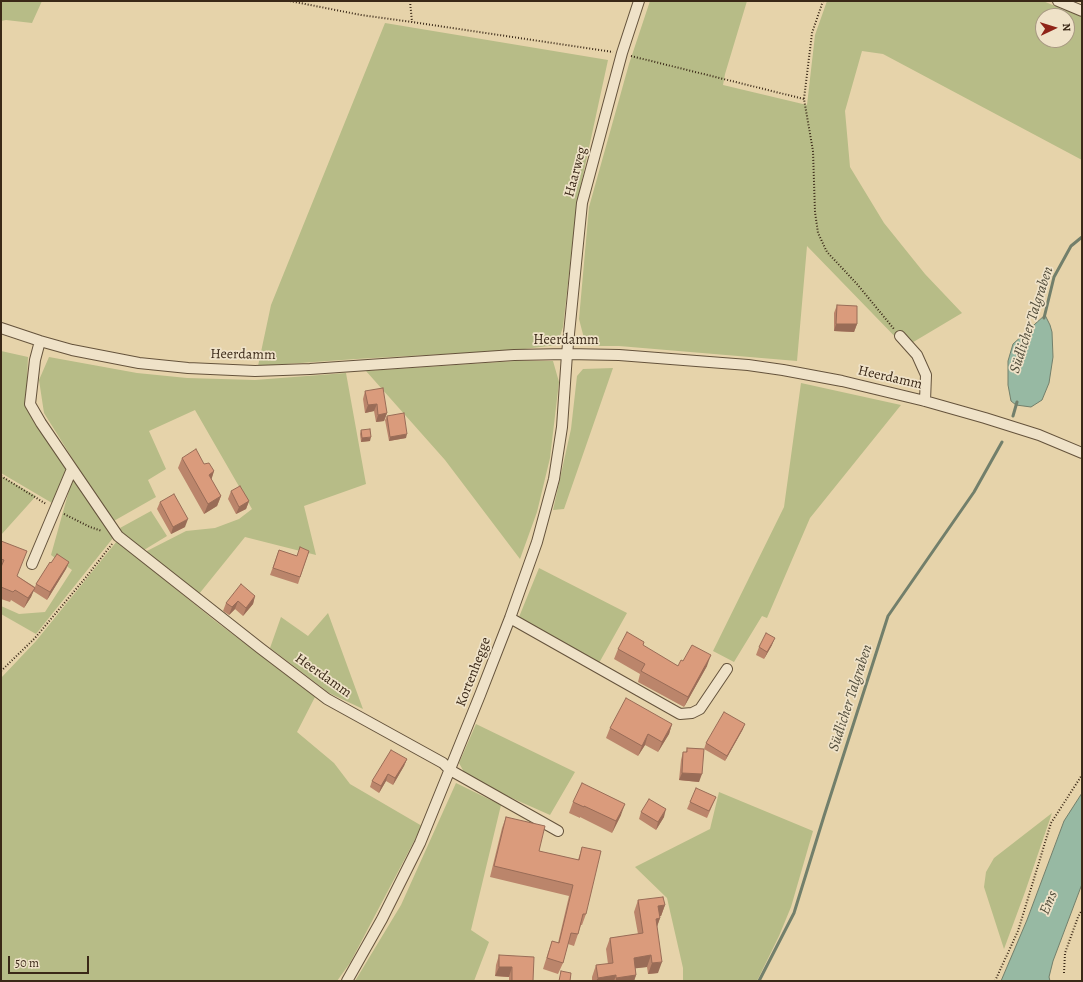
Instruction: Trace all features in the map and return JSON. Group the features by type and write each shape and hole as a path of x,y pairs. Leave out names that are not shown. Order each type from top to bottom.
{"street":[{"name":"Haarweg","path":"567,354 582,203 622,54 639,1"},
{"path":"1058,1 1082,11"},
{"name":"Heerdamm","path":"1,328 72,350 138,363 188,368 256,371 310,369 514,355 567,354 619,355 748,365 842,381 925,401 1039,435 1082,453"},
{"path":"900,336 917,355 926,375 925,401"},
{"name":"Heerdamm","path":"40,341 35,360 30,404 72,470 118,536 260,648 327,698 443,763 450,770 558,831"},
{"name":"Kortenhegge","path":"347,981 382,919 420,843 510,618 537,542 554,479 562,427 567,354"},
{"path":"32,564 72,470"},
{"path":"510,618 680,714 692,714 700,709 727,669"}],"path":[{"path":"290,1 361,15 622,54 804,99"},
{"path":"410,1 412,22"},
{"path":"823,1 812,33 804,99 813,151 815,212 818,233 827,252 857,284 900,336"},
{"path":"1,671 36,638 118,536"},
{"path":"995,981 1018,930 1051,823 1082,775"},
{"path":"1064,973 1065,953 1082,910"}],"shaded area":[{"path":"1,1 42,1 32,23 6,20 1,21"},
{"path":"650,1 747,1 723,85 807,105 815,35 827,1 1043,1 1060,8 1035,8 1035,48 1075,48 1075,14 1082,17 1082,160 883,54 862,51 845,111 850,167 884,223 925,274 962,313 905,347 807,246 797,361 619,346 586,346 579,319 589,207 629,64"},
{"path":"385,23 608,60 577,203 563,327 557,345 516,350 258,366 271,305"},
{"path":"1,351 28,357 26,406 68,469 52,503 1,473"},
{"path":"49,357 137,373 187,378 255,380 346,373 366,484 304,506 316,555 245,537 199,594 143,553 186,531 215,528 239,519 252,509 195,410 149,431 166,469 148,480 156,497 112,522 44,413 39,380"},
{"path":"516,361 553,361 559,382 550,458 537,512 520,559 445,460 366,371"},
{"path":"613,368 564,509 553,510 571,429 577,376 583,369"},
{"path":"801,383 901,405 810,518 767,618 762,616 734,662 713,651 784,507"},
{"path":"1,476 36,496 1,535"},
{"path":"73,476 113,538 36,634 1,614 1,606 19,614 45,612 72,570 51,555"},
{"path":"151,511 167,536 144,550 122,532 120,528"},
{"path":"117,541 214,620 315,697 297,732 334,763 350,784 422,826 350,963 337,981 1,981 1,678 36,641"},
{"path":"539,568 627,613 599,663 519,617"},
{"path":"328,613 363,709 329,693 270,648 281,617 308,636"},
{"path":"476,724 575,772 550,815 505,795 465,774 459,763"},
{"path":"456,783 501,805 471,930 489,942 474,981 355,981 401,905"},
{"path":"719,792 813,831 791,907 779,936 757,981 683,981 683,968 667,898 635,867 710,829"},
{"path":"1052,813 1004,949 984,887 986,872 994,858"}],"water":[{"path":"1045,315 1052,332 1053,357 1049,383 1042,400 1031,407 1016,405 1011,401 1008,385 1008,361 1013,344"},
{"name":"Ems","path":"1082,793 1082,884 1053,961 1049,977 1050,981 1001,981 1027,920 1064,821"}],"building":[{"path":"837,305 857,306 857,324 836,324"},
{"path":"383,388 387,413 378,415 377,404 368,405 365,391"},
{"path":"404,413 407,434 390,437 387,416"},
{"path":"370,429 371,437 362,438 361,430"},
{"path":"196,449 204,464 209,463 214,471 209,475 221,496 208,504 182,458"},
{"path":"240,486 249,501 239,507 231,491"},
{"path":"174,494 188,519 173,527 160,502"},
{"path":"1,541 27,551 17,576 35,588 28,598 15,590 13,592 1,587 1,567 4,560 1,559"},
{"path":"300,547 309,551 300,577 273,568 279,550 297,556"},
{"path":"57,554 69,562 50,592 36,584"},
{"path":"241,584 255,596 246,608 238,601 232,607 226,603"},
{"path":"627,632 644,642 643,645 678,666 681,660 683,661 692,645 711,655 688,697 641,671 645,664 618,649"},
{"path":"766,633 775,638 767,652 759,647"},
{"path":"626,698 672,724 662,742 648,734 642,746 610,728"},
{"path":"724,712 745,724 727,756 706,743"},
{"path":"687,748 704,749 702,774 682,773 683,752 687,752"},
{"path":"391,750 407,759 395,778 388,774 381,786 372,781"},
{"path":"582,783 625,804 616,821 573,802"},
{"path":"696,788 716,797 709,811 690,802"},
{"path":"649,799 666,809 658,822 641,812"},
{"path":"506,817 545,826 539,851 579,860 582,847 601,851 586,914 583,914 578,934 571,933 563,963 547,958 552,941 559,943 573,885 494,866"},
{"path":"663,897 665,905 658,906 660,918 656,919 662,962 652,963 651,955 634,958 636,975 616,978 616,975 598,978 596,965 613,963 610,938 643,933 638,900"},
{"path":"499,955 534,957 533,981 512,981 512,967 499,967"},
{"path":"561,971 571,973 570,981 559,981"}],"waterway":[{"name":"Südlicher Talgraben","path":"1044,318 1054,277 1071,246 1082,237"},
{"name":"Südlicher Talgraben","path":"1013,416 1017,402"},
{"name":"Südlicher Talgraben","path":"759,981 794,913 888,616 974,492 1002,442"}]}
